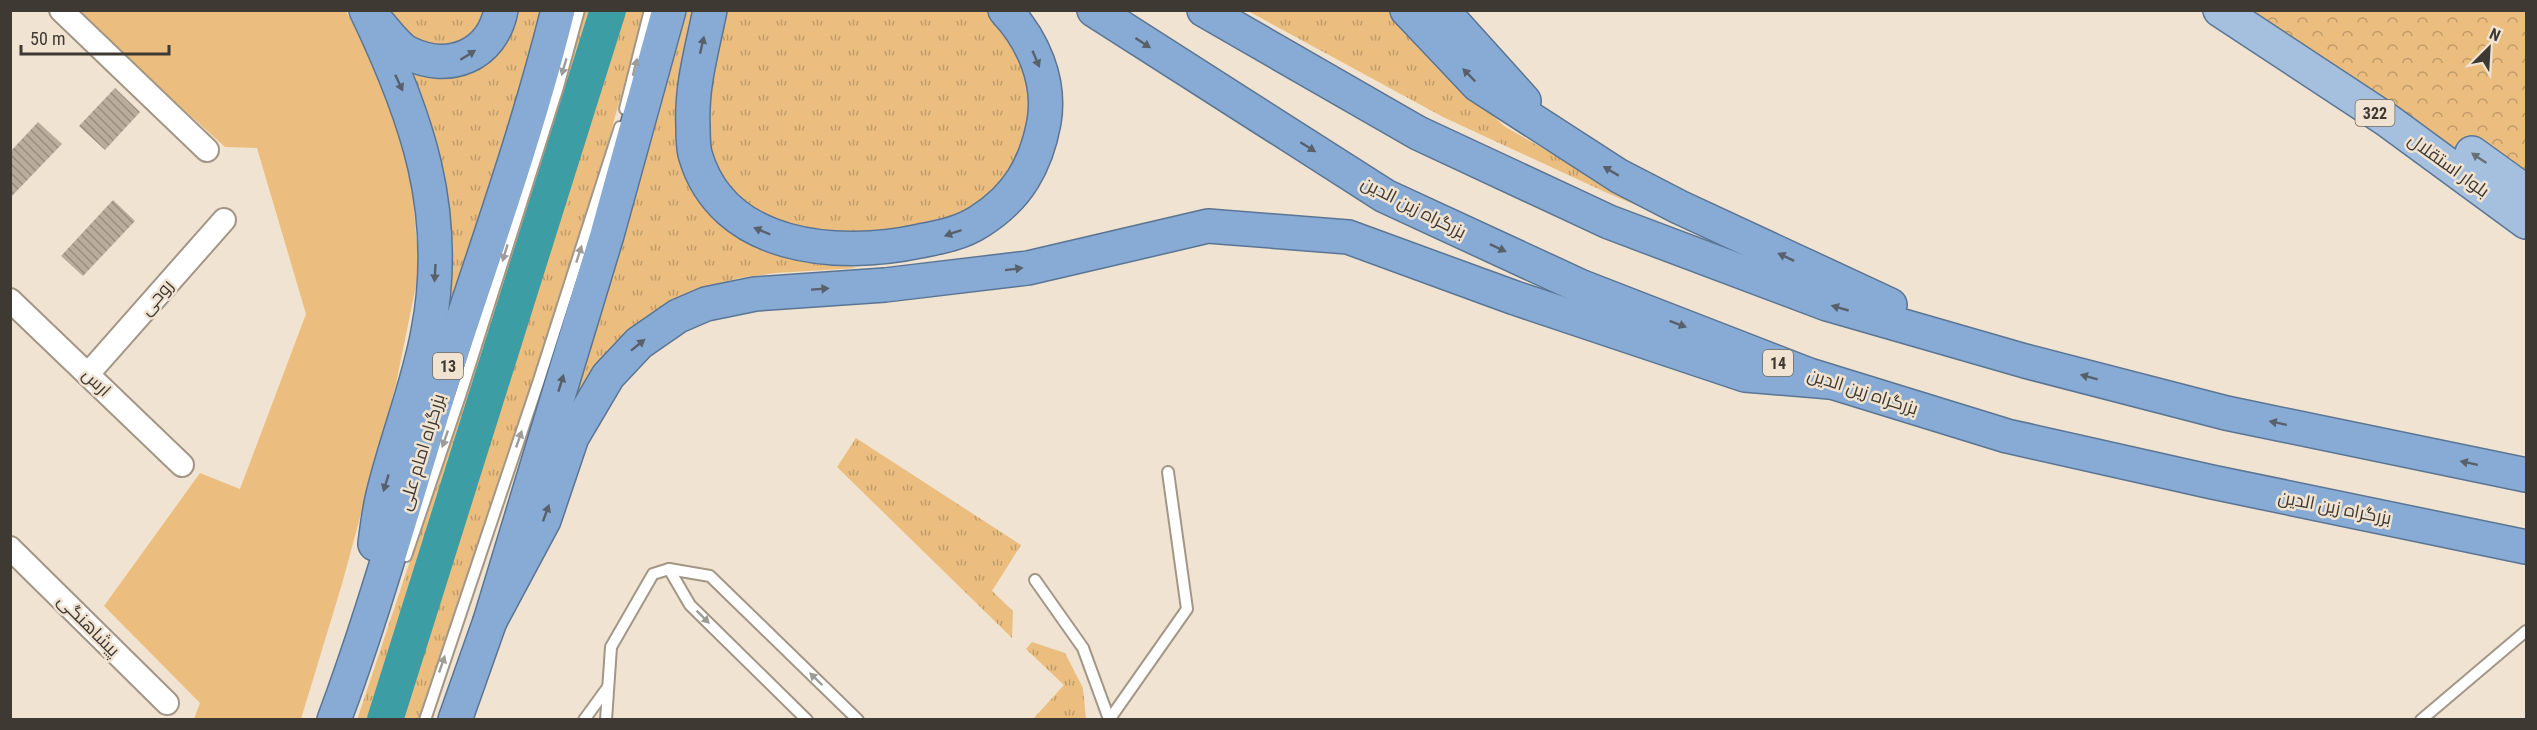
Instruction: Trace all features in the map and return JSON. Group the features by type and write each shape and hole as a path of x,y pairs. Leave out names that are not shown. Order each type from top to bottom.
{"highway":[{"path":"367,11 407,53 438,62 464,59 488,40 501,10"},
{"name":"بزرگراه امام علی","path":"334,720 357,658 544,65 558,10"},
{"path":"455,720 490,621 607,235 669,10"},
{"path":"710,10 696,74 692,107 694,151 702,173 734,214 757,230 785,240 825,249 894,247 952,234 979,222 1016,190 1032,165 1041,138 1045,114 1045,88 1039,62 1028,41 1005,10"},
{"name":"بزرگراه زین الدین","path":"1094,10 1385,196 1582,287 1830,382 2007,436 2212,482 2526,547"},
{"path":"1204,10 1418,133 1609,222 1827,304 2226,413 2526,474"},
{"path":"1407,10 1479,85 1619,176 1679,207 1992,350"},
{"path":"1442,10 1551,132"},
{"path":"357,658 382,495 408,414 428,332 435,260 431,199 419,140 405,96 367,11"},
{"path":"490,621 544,520 572,437 608,376 639,343 678,316 706,304 755,294 885,285 1028,268 1208,226 1313,234 1348,237 1515,298 1745,375 1830,382"}],"main road":[{"name":"بلوار استقلال","path":"2220,10 2386,120 2526,222"},
{"name":"بلوار استقلال","path":"2250,10 2414,114 2526,192"}],"street":[{"path":"61,10 207,150"},
{"name":"روحی","path":"88,374 224,220"},
{"name":"ارس","path":"10,300 182,465"},
{"name":"پیشاهنگی","path":"10,548 167,703"}],"lane":[{"path":"403,564 461,393 558,87 579,10"},
{"path":"425,720 539,380 621,124 650,10"},
{"path":"1109,719 1187,609 1168,472"},
{"path":"669,569 690,605 807,720"},
{"path":"606,720 611,647 653,574 669,569 710,576 858,720"},
{"path":"1035,580 1083,648 1109,719"},
{"path":"2421,720 2526,631"},
{"path":"584,720 609,686"}],"green space":[{"path":"75,11 346,11 392,96 413,196 419,271 396,384 342,584 301,719 194,719 200,703 104,606 200,473 240,489 306,314 257,148 225,147"},
{"path":"378,11 544,11 396,476 441,322"},
{"path":"583,11 645,11 607,145 538,364 419,719 357,720 439,474 574,46"},
{"path":"687,11 702,11 685,149 805,259 858,268 776,273 739,278 709,287 655,315 518,552 654,132"},
{"path":"718,11 990,11 1034,77 1026,156 966,218 844,241 752,216 714,175 702,100"},
{"path":"1248,11 1390,11 1422,47 1504,126 1580,170 1761,258 1605,192 1443,117"},
{"path":"2209,11 2526,11 2526,210"},
{"path":"856,438 1021,545 992,591 1013,611 1012,638 837,467"},
{"path":"1032,642 1065,653 1083,688 1086,719 1033,719 1064,685 1026,649"}],"building":[{"path":"115,88 140,112 105,150 79,126"},
{"path":"38,122 62,144 10,198 10,152"},
{"path":"113,200 135,221 83,276 61,256"}],"waterway":[{"path":"385,720 608,10"}]}
